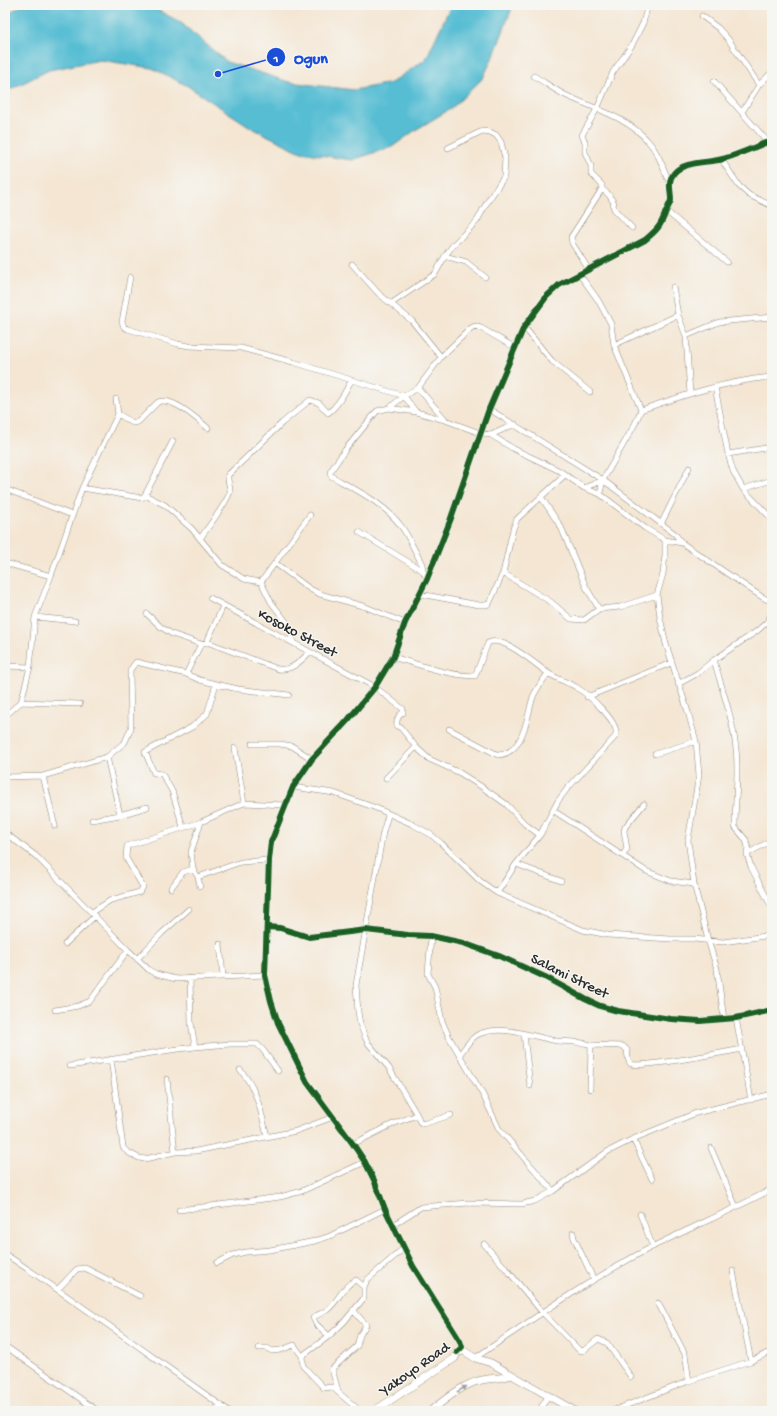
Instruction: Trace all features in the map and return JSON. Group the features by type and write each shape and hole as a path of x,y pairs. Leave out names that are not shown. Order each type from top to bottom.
{"main road":[{"name":"Yakoyo Road","path":"374,1411 455,1358 457,1352 464,1351 475,1358 491,1363 576,1411"},
{"path":"430,1411 475,1382 486,1379 501,1379 512,1375"}],"street":[{"path":"632,228 614,209 614,203 609,195 602,189 601,183 591,174 591,166 585,155 585,142 582,135 597,109 613,72 632,45 642,23 646,6"},
{"path":"702,16 718,28 728,39 759,85"},
{"path":"742,112 759,85 772,72"},
{"path":"457,1352 462,1347 460,1341 413,1266 385,1209 374,1180 365,1162 307,1082 278,1023 270,1001 265,975 269,860 271,842 293,787 312,759 348,720 375,687 393,657 405,623 427,579 450,521 489,408 514,347 524,327 547,296 559,285 645,240 656,231 664,220 671,198 669,182 655,150 642,135 627,123 565,95 534,76"},
{"path":"669,182 673,174 680,168 721,159 770,141 714,81"},
{"path":"392,303 435,274 453,245 477,221 486,204 504,177 506,167 504,149 496,135 483,131 448,148"},
{"path":"721,159 739,186 749,194 772,206"},
{"path":"590,270 572,243 571,237 602,189"},
{"path":"666,211 727,262"},
{"path":"445,256 463,261 485,277"},
{"path":"352,264 379,294 392,303 416,325 441,357"},
{"path":"580,275 598,300 612,324 614,345 641,410 635,424 602,480 600,494"},
{"path":"130,277 122,322 124,327 128,329 189,346 245,349 293,362 404,396 416,412"},
{"path":"673,286 678,315 686,336 690,394"},
{"path":"614,345 678,315"},
{"path":"686,336 719,322 772,317"},
{"path":"422,571 422,564 399,523 372,499 330,474 345,450 377,412 389,408 404,396 418,388 441,357 466,332 475,326 514,347"},
{"path":"524,327 552,361 590,392"},
{"path":"641,410 715,387 772,377"},
{"path":"200,539 230,492 227,482 228,475 282,423 310,400 319,403 328,413 330,412 338,403 352,381"},
{"path":"715,387 728,454 733,471 743,489 772,519"},
{"path":"418,388 445,420"},
{"path":"5,716 21,702 30,667 35,617 82,488 118,414 116,399"},
{"path":"118,414 133,423 138,422 158,402 162,400 189,412 208,428"},
{"path":"389,408 416,412 445,420 480,433 491,435 514,449 560,471 584,488 600,494 645,528 665,540 682,543"},
{"path":"489,408 602,480 675,534 682,543 772,602"},
{"path":"491,435 515,424"},
{"path":"82,488 142,498 145,495 173,441"},
{"path":"728,454 772,447"},
{"path":"661,524 689,468"},
{"path":"420,594 485,605 489,604 503,573 513,529 517,519 565,475"},
{"path":"584,488 602,480"},
{"path":"743,489 772,480"},
{"path":"5,488 72,515"},
{"path":"145,495 165,505 192,528 222,565 244,578 261,582"},
{"path":"541,497 561,527 586,587 599,609"},
{"path":"261,582 310,515"},
{"path":"359,532 422,571 427,579"},
{"path":"665,540 663,574 657,595 662,630 696,741 699,775 688,840 694,884 717,969 724,1019"},
{"path":"5,563 51,576"},
{"path":"275,563 310,589 320,594 366,606 405,623"},
{"path":"503,573 550,602 572,619 584,620 599,609 620,607 657,595"},
{"path":"261,582 270,602 288,624 293,642"},
{"name":"Kosoko Street","path":"210,598 375,687 403,709 403,713 400,714 397,719 397,726 401,728 416,747"},
{"path":"207,642 223,606"},
{"path":"678,684 698,672 764,625 772,613"},
{"path":"147,614 161,627 172,634 201,644 207,642 270,667 284,670 293,668 310,652"},
{"path":"35,617 75,621"},
{"path":"393,657 445,673 475,676 488,643 491,641 500,642 535,662 548,673 576,687 612,720 617,730 617,734 558,801 540,835 516,864 497,893"},
{"path":"186,674 201,644"},
{"path":"714,660 732,724 736,749 738,781 735,826 746,840 748,848 747,854 772,908"},
{"path":"5,777 43,776 107,756 125,742 131,728 130,670 136,662 238,689 289,695"},
{"path":"587,697 671,663"},
{"path":"5,666 30,667"},
{"path":"448,729 498,755 505,755 514,747 526,726 533,698 548,673"},
{"path":"183,827 172,791 162,774 154,774 145,752 192,726 206,714 216,684"},
{"path":"21,702 80,704"},
{"path":"655,754 696,741"},
{"path":"252,744 280,744 292,746 312,759"},
{"path":"386,778 416,747 429,759 470,779 495,796 506,804 525,824 540,835"},
{"path":"235,748 244,803"},
{"path":"107,756 120,815"},
{"path":"43,776 55,826"},
{"path":"293,787 334,793 376,808 412,824 430,834 480,880 497,893 594,933 723,942 772,935"},
{"path":"65,944 94,914 111,900 140,892 143,887 126,858 128,846 201,822 244,803 285,805"},
{"path":"623,855 628,848 624,831 625,827 644,804"},
{"path":"92,820 120,815 147,807"},
{"path":"554,811 646,871 670,881 694,884"},
{"path":"388,814 383,832 356,985 356,1000 360,1024 368,1043 386,1064 420,1122 423,1124 450,1115"},
{"path":"200,886 198,877 193,869 191,852 201,822"},
{"path":"5,833 36,856 137,959 156,974 176,978 265,975"},
{"path":"747,854 772,840"},
{"path":"198,877 241,862 269,860"},
{"path":"516,864 561,881"},
{"path":"171,888 183,872 193,869"},
{"path":"137,959 162,933 189,909"},
{"path":"267,927 280,928 309,937 366,930"},
{"name":"Salami Street","path":"366,930 431,936 463,943 499,956 545,977 600,1006 618,1011 671,1019 700,1021 736,1018 772,1010"},
{"path":"431,936 428,976 432,979 435,987 444,1026 483,1095 499,1129 553,1191"},
{"path":"220,944 223,976"},
{"path":"55,1010 78,1006 90,1001 128,950"},
{"path":"190,978 191,1017 195,1047"},
{"path":"736,1018 751,1100"},
{"path":"460,1054 474,1037 479,1034 502,1030 558,1041 586,1043 591,1045 623,1046 627,1050 629,1062 634,1065 650,1064 742,1049"},
{"path":"524,1034 530,1086"},
{"path":"70,1066 195,1047 230,1044 257,1044 278,1071"},
{"path":"590,1089 591,1045"},
{"path":"111,1059 124,1149 139,1158 145,1159 175,1152 196,1152 296,1130 333,1117"},
{"path":"240,1070 256,1094 267,1136"},
{"path":"167,1079 175,1152"},
{"path":"393,1225 421,1206 468,1203 522,1204 535,1201 553,1191 607,1152 633,1139 696,1113 772,1094"},
{"path":"353,1144 384,1128 417,1115"},
{"path":"633,1139 652,1180"},
{"path":"711,1148 736,1207"},
{"path":"180,1210 280,1197 302,1191 365,1162"},
{"path":"475,1358 542,1312 594,1280 653,1247 772,1189"},
{"path":"217,1263 234,1255 246,1252 298,1246 315,1241 330,1236 385,1209"},
{"path":"640,1214 653,1247"},
{"path":"573,1233 594,1280"},
{"path":"484,1244 542,1312 579,1350 583,1351 598,1339 607,1343 631,1377"},
{"path":"302,1356 329,1336 343,1323 364,1298 364,1287 367,1280 372,1274 404,1248"},
{"path":"5,1254 58,1289 229,1411"},
{"path":"58,1289 77,1269 85,1268 140,1296"},
{"path":"733,1271 751,1361"},
{"path":"329,1336 316,1324 312,1318 327,1310 353,1281 356,1280 364,1287"},
{"path":"658,1303 685,1354 689,1381"},
{"path":"338,1392 332,1370 357,1346 360,1335 366,1325 353,1310"},
{"path":"259,1348 267,1348 272,1351 282,1350 294,1345 302,1356 303,1366 318,1383 324,1388 332,1386 360,1411"},
{"path":"5,1346 98,1411"},
{"path":"612,1411 689,1381 751,1361 772,1351"},
{"path":"538,1411 548,1396"},
{"path":"214,1411 221,1405"}],"water":[{"path":"23,5 148,5 180,22 227,62 289,82 354,90 391,83 426,59 451,5 513,5 496,50 483,78 452,108 417,129 392,147 352,160 301,152 252,128 186,85 152,68 100,60 49,70 5,92 5,15"}],"cycle path":[{"path":"457,1352 462,1347 460,1341 413,1266 385,1209 374,1180 365,1162 307,1082 278,1023 265,975 271,842 293,787 312,759 348,720 375,687 393,657 405,623 427,579 450,521 489,409 524,327 547,296 559,285 645,240 656,230 670,203 671,180 672,176 678,169 690,164 723,159 742,153 772,140"},
{"path":"267,927 280,928 309,937 366,930 431,936 463,943 499,956 545,977 600,1006 618,1011 671,1019 700,1021 736,1018 772,1010"}],"place":[{"name":"Ogun","path":"218,74"}]}
